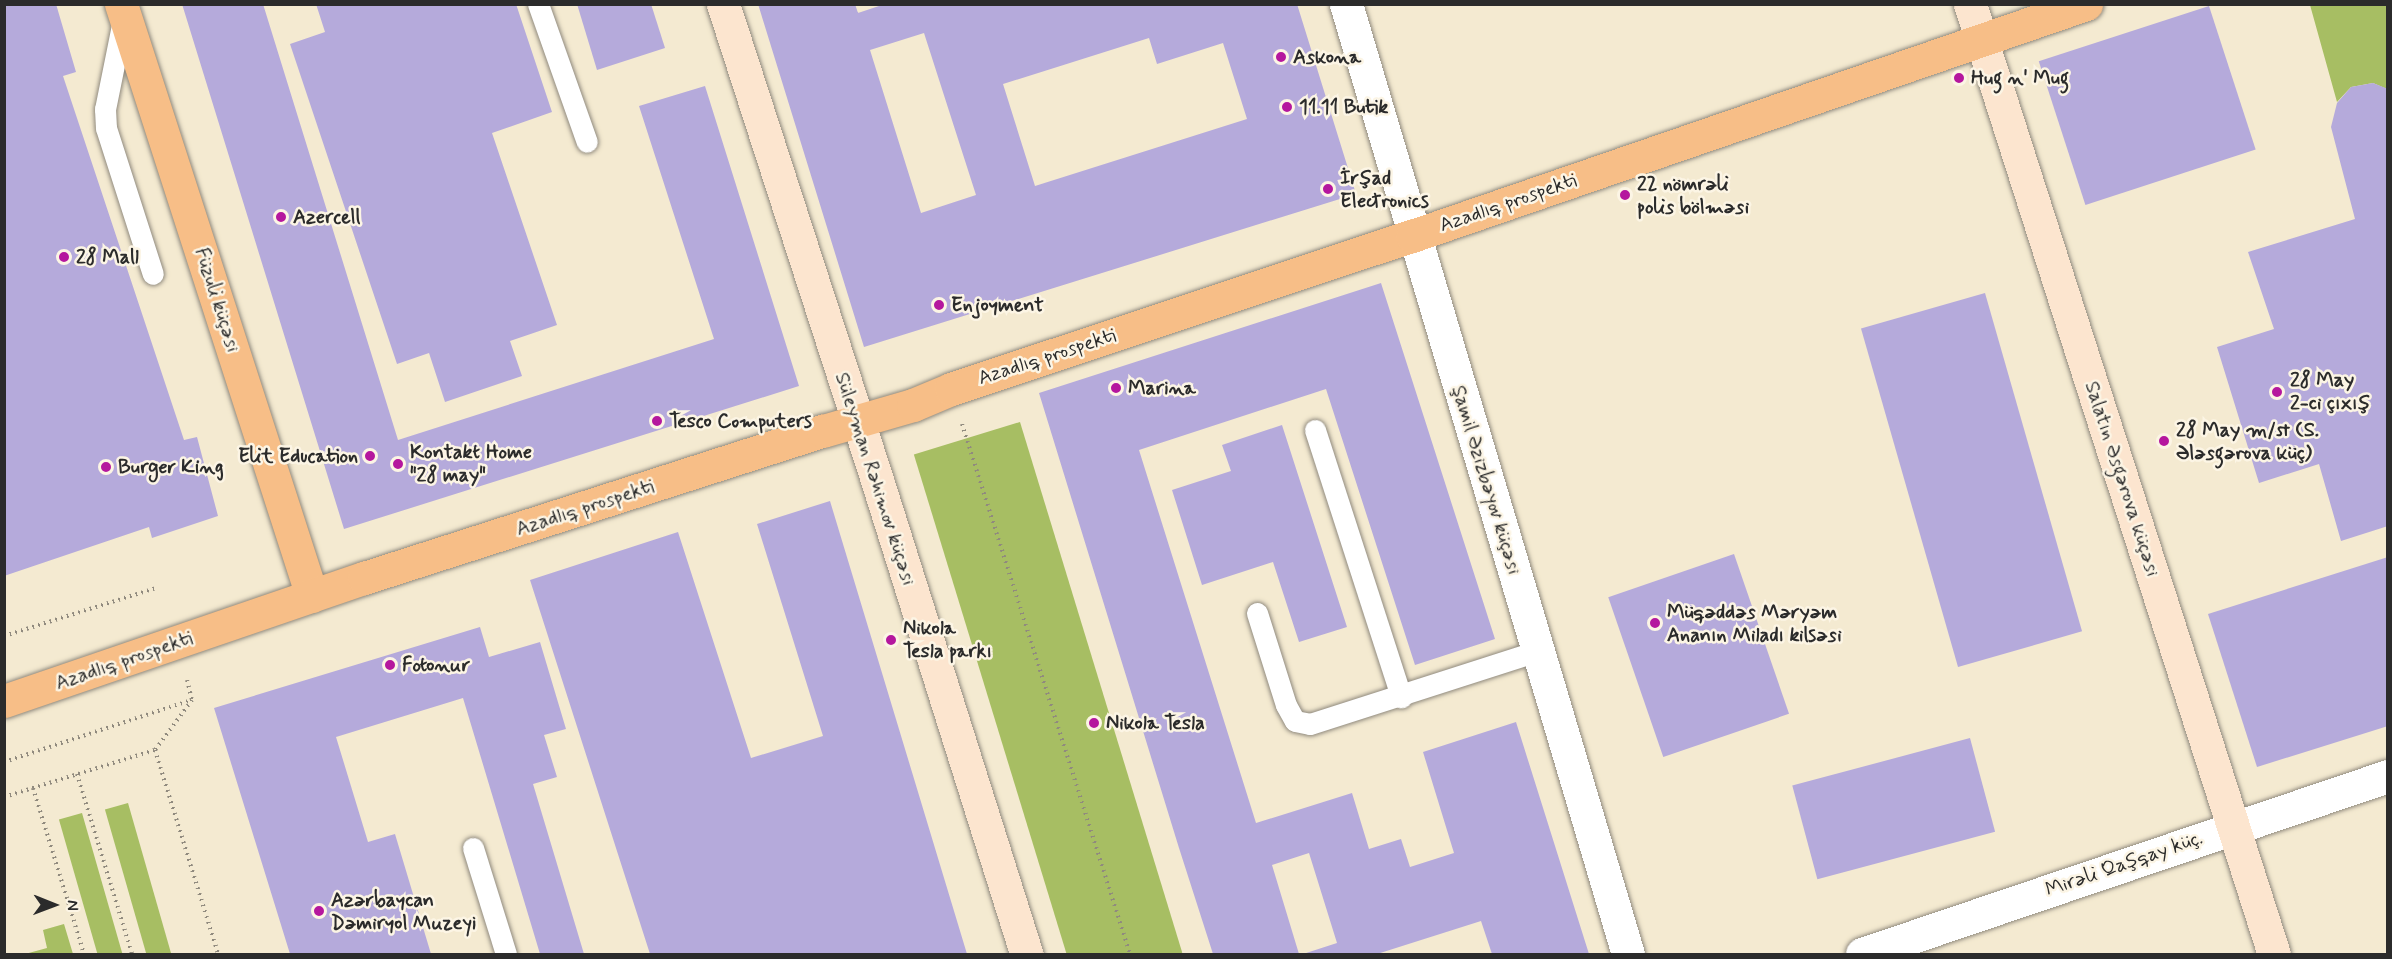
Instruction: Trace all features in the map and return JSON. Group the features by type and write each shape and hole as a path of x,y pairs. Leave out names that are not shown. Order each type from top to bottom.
{"main road":[{"name":"Süleyman Rəhimov küçəsi","path":"723,4 1026,954"},
{"name":"Salatın Əsgərova küçəsi","path":"1970,4 2274,954"},
{"name":"Azadlıq prospekti","path":"4,701 312,596 823,431 858,423 913,405 951,389 1412,236 2086,4"},
{"name":"Füzuli küçəsi","path":"123,9 312,596"}],"street":[{"name":"Şamil Əzizbəyov küçəsi","path":"1346,4 1412,236 1628,954"},
{"name":"Mirəli Qaşqay küç.","path":"1862,954 2234,826 2388,776"}],"lane":[{"path":"538,4 587,142"},
{"path":"123,9 105,110 106,128 153,274"},
{"path":"1315,430 1401,697"},
{"path":"1257,613 1286,705 1295,721 1310,724 1401,697 1537,651"},
{"path":"473,848 506,954"}],"path":[{"path":"951,389 1130,954"},
{"path":"4,636 156,588"},
{"path":"187,680 192,700"},
{"path":"4,797 155,750 192,700"},
{"path":"4,762 192,700"},
{"path":"155,750 218,954"},
{"path":"77,774 132,954"},
{"path":"33,788 84,954"}],"green space":[{"path":"2310,5 2387,5 2387,89 2373,83 2351,87 2337,102"},
{"path":"1020,422 1182,953 1067,954 914,454"},
{"path":"128,803 171,954 146,954 105,810"},
{"path":"82,813 122,954 97,954 59,820"},
{"path":"64,924 73,954 25,954 47,948 43,930"}],"building":[{"name":"28 Mall","path":"4,4 56,4 76,72 63,76 184,440 197,437 218,516 152,538 149,527 4,576"},
{"path":"182,4 263,4 398,440 714,339 639,106 705,86 799,386 344,529"},
{"path":"316,4 516,4 552,112 492,133 557,325 510,341 522,376 445,402 429,353 397,364 290,44 325,32"},
{"path":"577,4 651,4 665,48 597,70"},
{"path":"758,4 855,4 858,13 885,4 1297,4 1356,194 864,347","holes":["924,33 976,195 921,213 870,50","1149,38 1157,64 1223,43 1247,119 1035,186 1003,84"]},
{"path":"2209,6 2256,150 2085,205 2039,61"},
{"path":"2373,83 2388,89 2388,526 2341,541 2319,464 2259,483 2217,347 2274,329 2248,252 2355,219 2331,127 2337,103 2351,87"},
{"path":"1381,283 1495,639 1415,665 1326,389 1139,450 1256,823 1352,793 1369,849 1401,839 1410,867 1454,853 1423,752 1516,722 1589,954 1492,954 1481,921 1377,954 1303,954 1337,943 1309,853 1272,865 1299,954 1213,954 1179,848 1039,393"},
{"path":"1985,293 2082,631 1958,667 1861,329"},
{"path":"1282,425 1347,627 1299,642 1273,562 1202,585 1172,490 1231,471 1222,445"},
{"path":"830,501 967,954 650,954 530,580 678,532 751,758 823,736 757,524"},
{"path":"1734,554 1789,714 1663,757 1608,597"},
{"path":"2388,557 2388,726 2257,767 2208,614"},
{"path":"480,627 489,657 540,642 566,729 544,735 557,777 533,784 584,954 540,954 463,698 336,737 368,842 395,834 431,954 290,954 214,708"},
{"path":"1970,738 1995,832 1817,879 1792,786"}],"place":[{"name":"Askona","path":"1281,57"},
{"name":"Hug n' Mug","path":"1959,78"},
{"name":"11.11 Butik","path":"1287,107"},
{"name":"İrşad Electronics","path":"1328,189"},
{"name":"22 nömrəli polis bölməsi","path":"1625,195"},
{"name":"Azercell","path":"281,217"},
{"name":"28 Mall","path":"64,257"},
{"name":"Enjoyment","path":"939,305"},
{"name":"Marina","path":"1116,388"},
{"name":"28 May 2-ci çıxış","path":"2277,392"},
{"name":"Tesco Computers","path":"657,421"},
{"name":"28 May m/st (S. Ələsgərova küç)","path":"2164,441"},
{"name":"Elit Education","path":"370,456"},
{"name":"Kontakt Home \"28 may\"","path":"398,464"},
{"name":"Burger King","path":"106,467"},
{"name":"Müqəddəs Məryəm Ananın Miladı kilsəsi","path":"1655,623"},
{"name":"Nikola Tesla parkı","path":"891,640"},
{"name":"Fotonur","path":"390,665"},
{"name":"Nikola Tesla","path":"1094,723"},
{"name":"Azərbaycan Dəmiryol Muzeyi","path":"319,911"}]}
